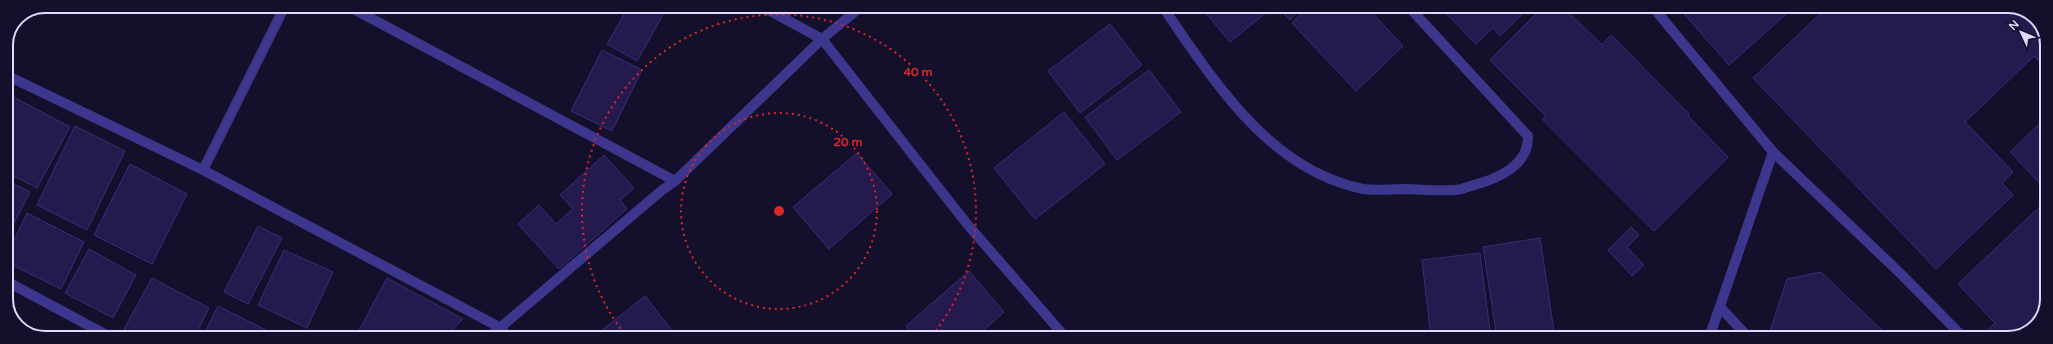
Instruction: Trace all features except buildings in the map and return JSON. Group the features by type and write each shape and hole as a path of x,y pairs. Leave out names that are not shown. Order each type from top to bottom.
{"street":[{"path":"203,170 282,13"},
{"path":"361,13 675,181"},
{"path":"774,13 822,39 967,224 1060,331"},
{"path":"497,331 655,196 675,181 822,39 854,13"},
{"path":"1167,13 1217,85 1254,128 1277,146 1317,173 1364,189 1456,190 1495,178 1517,166 1528,146 1528,136 1414,13"},
{"path":"1658,13 1773,152 1901,274 1957,331"},
{"path":"13,78 203,170 501,328 503,331"},
{"path":"1711,331 1773,152"},
{"path":"13,285 99,331"},
{"path":"1720,307 1742,331"}]}
